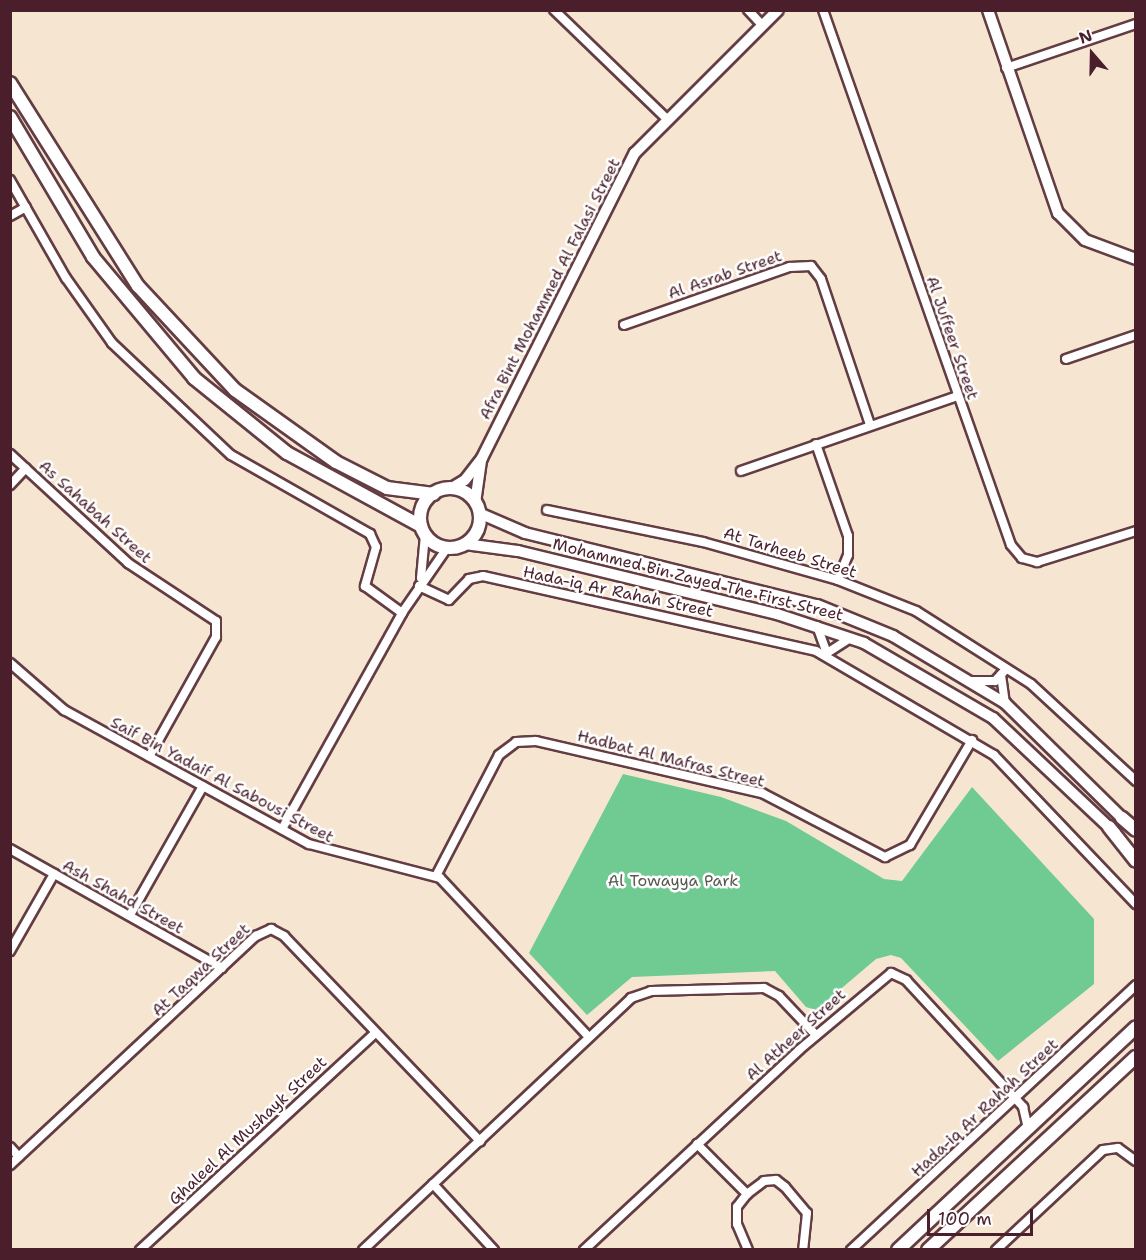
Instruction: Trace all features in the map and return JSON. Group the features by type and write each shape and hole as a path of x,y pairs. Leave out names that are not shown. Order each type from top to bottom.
{"main road":[{"name":"Afra Bint Mohammed Al Falasi Street","path":"450,489 465,480 482,458 622,176 666,118 760,23 778,10"},
{"path":"988,10 1006,68 1058,213 1085,240 1136,259"},
{"path":"10,83 138,286 235,390 336,462 387,488 434,494 450,489 477,508 477,531 465,544 447,548 423,531 287,453 194,378 93,257 10,117"},
{"name":"Afra Bint Mohammed Al Falasi Street","path":"477,508 482,458"},
{"path":"423,531 422,508 434,494"},
{"name":"Mohammed Bin Zayed The First Street","path":"477,508 525,532 817,605 893,636 1005,702 1122,818"},
{"name":"Mohammed Bin Zayed The First Street","path":"465,544 518,551 816,625 852,638 932,678 993,718 1136,854"},
{"path":"1122,818 1136,831"},
{"path":"1109,827 1136,861"},
{"path":"1100,1060 1136,1016"},
{"path":"898,1250 1136,1027"},
{"path":"928,1250 1136,1057"},
{"path":"1111,1079 1136,1062"}],"street":[{"path":"554,10 666,118"},
{"path":"748,10 760,23"},
{"name":"Al Juffeer Street","path":"823,10 957,396 1015,553 1037,562 1136,531"},
{"path":"1006,68 1136,24"},
{"path":"10,180 100,330 207,434 248,467 370,534 375,552 365,586 402,613"},
{"path":"10,216 26,207"},
{"name":"Al Asrab Street","path":"624,325 790,267 811,266 822,279 870,425"},
{"path":"1066,359 1136,335"},
{"path":"741,471 957,396"},
{"path":"816,444 848,536 848,555 838,580"},
{"name":"As Sahabah Street","path":"10,454 128,563 216,621 216,637 149,757"},
{"path":"10,485 26,468"},
{"name":"At Tarheeb Street","path":"547,510 703,542 838,580 916,611 1056,705 1136,781"},
{"path":"419,586 423,531"},
{"path":"282,829 402,613 447,548"},
{"name":"Hada-iq Ar Rahah Street","path":"419,586 449,600 469,579 483,576 825,653 972,740 1007,767 1136,904"},
{"path":"816,625 825,653 852,638"},
{"name":"Saif Bin Yadaif Al Sabousi Street","path":"10,663 64,710 327,852 436,876"},
{"path":"972,681 1004,672 1005,702"},
{"name":"Hadbat Al Mafras Street","path":"436,876 500,755 516,742 536,741 762,793 885,857 910,845 972,740"},
{"path":"130,915 203,786"},
{"name":"Ash Shahd Street","path":"10,849 222,968"},
{"path":"10,951 54,874"},
{"path":"436,876 588,1036"},
{"name":"At Taqwa Street","path":"10,1164 263,930 279,931 480,1141"},
{"name":"Al Atheer Street","path":"584,1250 882,976 899,975 1023,1107 1028,1128"},
{"name":"Hada-iq Ar Rahah Street","path":"851,1250 1136,985"},
{"path":"363,1250 622,1004 645,993 764,988 779,996 816,1035"},
{"name":"Ghaleel Al Mushayk Street","path":"140,1250 375,1033"},
{"path":"1023,1107 1045,1113"},
{"path":"697,1144 747,1194"},
{"path":"10,1147 19,1156"},
{"path":"996,1250 1103,1150 1118,1148 1136,1161"},
{"path":"748,1250 737,1224 737,1206 747,1194 764,1181 776,1180 807,1213 801,1249"},
{"path":"433,1184 494,1250"}],"green space":[{"name":"Al Towayya Park","path":"623,774 721,797 786,821 884,879 902,881 972,787 1094,919 1094,984 998,1061 901,958 891,955 876,959 816,1010 806,1007 775,971 632,977 587,1015 529,953"}]}
